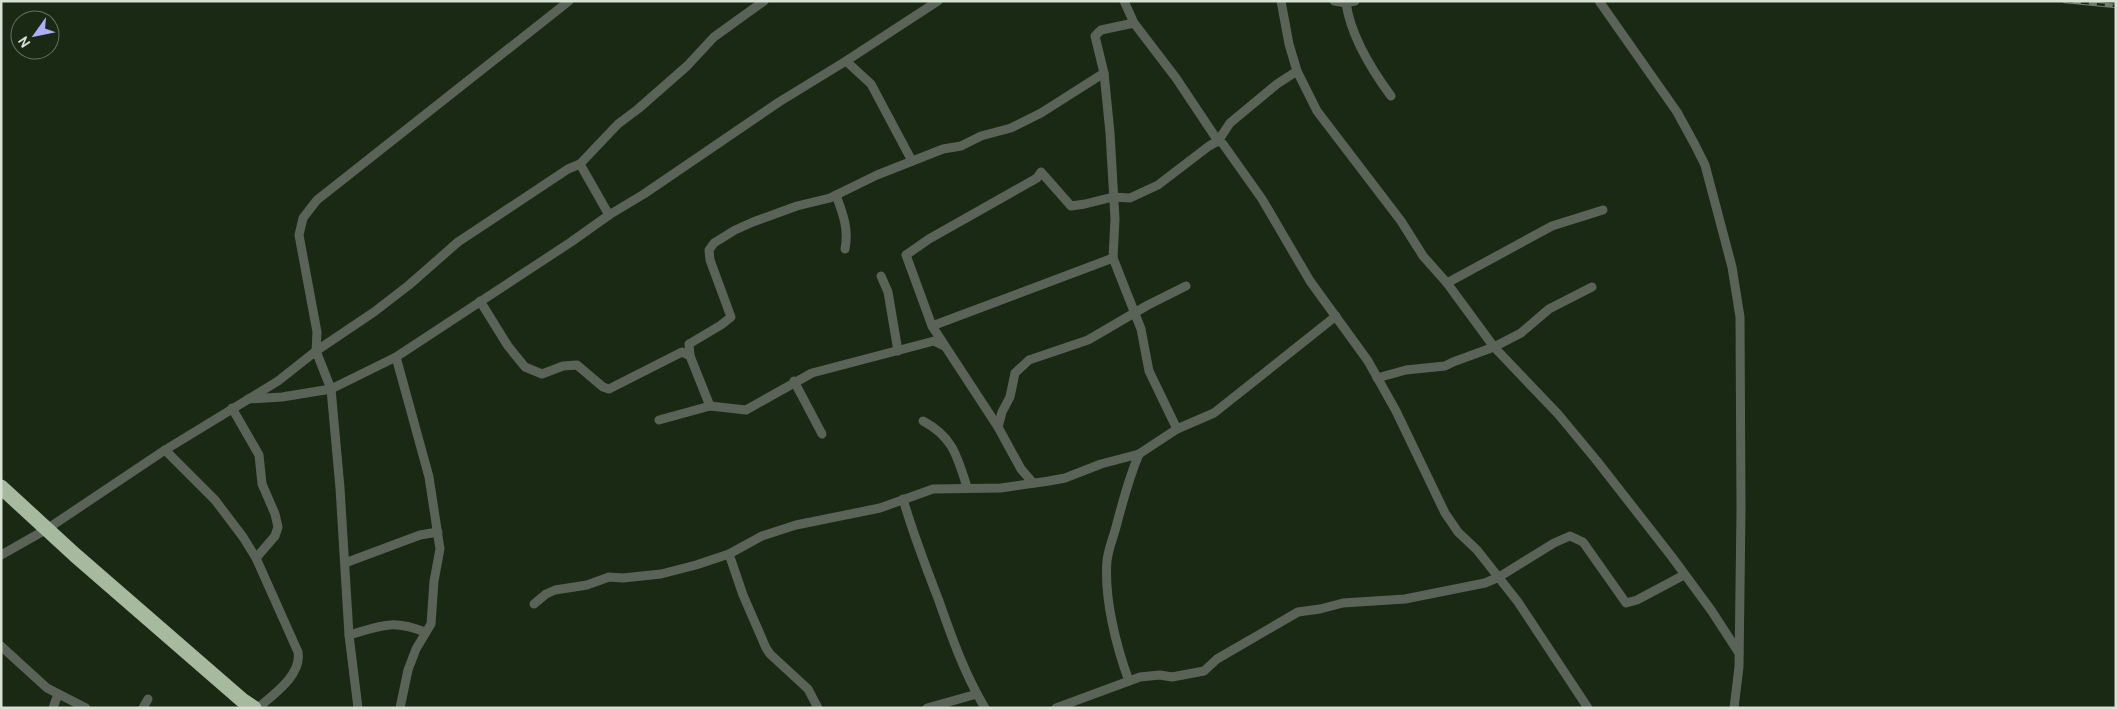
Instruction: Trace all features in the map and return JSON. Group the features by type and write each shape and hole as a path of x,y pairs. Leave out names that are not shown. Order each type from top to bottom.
{"highway":[{"path":"1,487 47,530 242,700 254,708"}],"street":[{"path":"358,708 349,635 331,389 316,350 316,332 299,235 304,218 316,200 569,1"},
{"path":"1,555 47,530 165,450 289,373 316,350 374,312 465,237 580,164 618,124 687,66 714,37 764,1"},
{"path":"247,400 282,397 331,389 396,357 609,215 652,189 779,102 938,1"},
{"path":"1124,1 1134,23 1262,199 1310,281 1368,361 1396,411 1446,513 1458,532 1472,544 1499,577 1588,708"},
{"path":"1281,1 1289,44 1297,71 1317,111 1494,347 1558,414 1597,461 1711,610 1739,653"},
{"path":"1334,1 1351,2 1348,12 1363,51 1391,96"},
{"path":"1599,1 1677,112 1695,145 1705,165 1732,267 1740,318 1741,510 1740,667 1734,708"},
{"path":"1134,23 1102,30 1095,36 1104,73 1110,133 1115,218 1113,258 1141,329 1149,371 1177,429"},
{"path":"846,61 871,84 912,161"},
{"path":"1033,483 1016,461 998,427 932,326 906,257 913,249 1037,178 1042,172 1071,206 1113,197 1130,198 1142,194 1165,180 1218,141 1230,123 1277,84 1297,71"},
{"path":"710,406 690,356 689,344 731,317 710,260 709,250 714,244 735,230 753,222 797,206 836,195 877,175 943,149 961,146 981,136 1011,128 1041,113 1104,73"},
{"path":"580,164 609,215"},
{"path":"836,195 848,235 845,249"},
{"path":"1447,283 1546,229 1603,210"},
{"path":"932,326 1113,258"},
{"path":"881,276 888,292 898,351"},
{"path":"998,427 1002,412 1010,397 1015,373 1029,360 1088,340 1186,286"},
{"path":"1377,378 1406,370 1445,366 1494,347 1521,333 1549,309 1592,287"},
{"path":"480,301 508,346 525,367 542,374 563,366 577,365 603,387 609,389 682,352 690,356"},
{"path":"534,604 546,594 555,590 587,585 609,577 623,578 661,574 696,566 729,554 762,536 796,526 880,508 933,489 1001,488 1065,478 1101,464 1139,454 1177,429 1214,412 1336,316"},
{"path":"659,420 710,406 746,410 812,373 934,340 946,347"},
{"path":"396,357 429,477 440,550 434,581 431,624 425,632 408,670 400,708"},
{"path":"794,382 822,434"},
{"path":"232,408 259,455 262,484 275,514 278,527 275,536 256,558"},
{"path":"923,421 937,428 949,442 956,454 967,487"},
{"path":"165,450 214,500 244,537 256,558 291,633 300,659 289,679 258,708"},
{"path":"1129,681 1121,660 1112,614 1107,581 1107,559 1125,488 1139,454"},
{"path":"903,499 912,530 956,648 976,694 985,708"},
{"path":"345,563 420,535 438,532"},
{"path":"1056,708 1140,677 1160,675 1172,677 1204,671 1217,659 1298,612 1343,603 1405,599 1454,591 1485,583 1499,577 1554,543 1570,536 1584,542 1626,603 1637,600 1684,575"},
{"path":"729,554 766,648 770,654 808,688 818,708"},
{"path":"349,635 385,624 399,624 425,632"},
{"path":"1,646 47,688 86,708"},
{"path":"53,708 58,694"},
{"path":"927,708 976,694"},
{"path":"143,708 148,699"}],"railway":[{"path":"2065,1 2116,6"}]}
